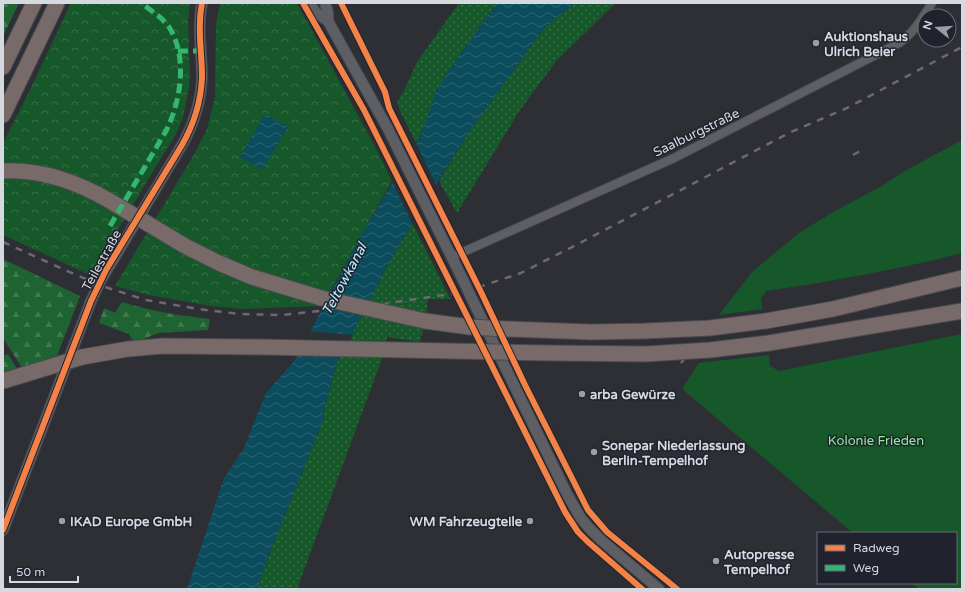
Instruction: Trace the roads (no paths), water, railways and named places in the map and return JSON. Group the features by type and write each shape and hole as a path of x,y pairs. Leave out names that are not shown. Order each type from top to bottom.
{"highway":[{"path":"3,67 34,3"},
{"path":"3,115 57,3"},
{"path":"3,171 39,173 64,179 81,186 110,201 175,241 234,270 294,291 371,310 425,321 457,325 540,330 645,331 710,328 766,321 833,309 962,278"},
{"path":"3,381 63,361 122,349 163,346 646,354 710,350 769,343 962,311"}],"street":[{"name":"Teilestraße","path":"3,530 90,301 182,145 192,125 199,104 201,84 199,27 202,3"},
{"path":"310,3 316,13 328,21 388,129 567,494 580,517 601,540 659,589"},
{"path":"325,3 328,21"},
{"name":"Saalburgstraße","path":"452,257 674,158 898,43 915,30 932,3"}],"water":[{"name":"Teltowkanal","path":"497,3 575,3 545,27 468,133 388,264 337,363 323,413 324,418 270,552 257,589 187,589 224,478 243,450 266,393 295,360 362,234 422,133 436,91 451,67"},
{"path":"265,114 288,127 262,170 240,157"}],"railway":[{"path":"3,242 108,288 146,300 198,309 240,314 281,315 376,305 464,292 521,273 791,132 847,108 962,47"},
{"path":"853,155 864,149"},
{"path":"681,363 685,358"}],"place":[{"name":"Auktionshaus Ulrich Beier","path":"816,43"},
{"name":"arba Gewürze","path":"582,394"},
{"name":"Sonepar Niederlassung Berlin-Tempelhof","path":"594,452"},
{"name":"IKAD Europe GmbH","path":"62,521"},
{"name":"WM Fahrzeugteile","path":"530,521"},
{"name":"Autopresse Tempelhof","path":"716,561"}],"park label":[{"name":"Kolonie Frieden","path":"876,440"}]}
